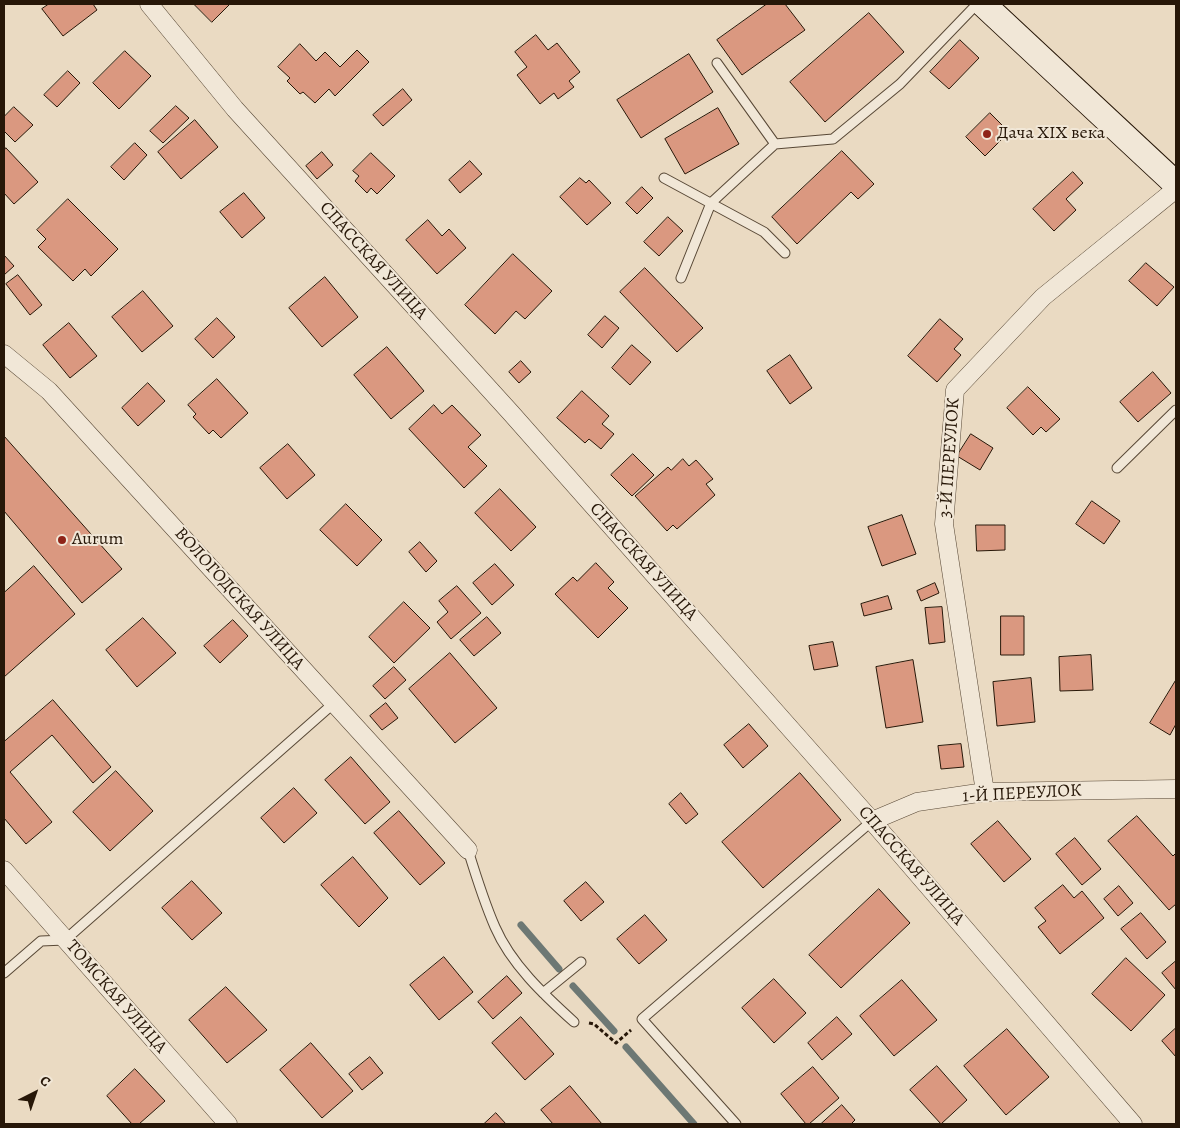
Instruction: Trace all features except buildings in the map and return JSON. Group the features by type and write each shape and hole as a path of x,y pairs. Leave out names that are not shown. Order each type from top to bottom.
{"street":[{"name":"СПАССКАЯ УЛИЦА","path":"149,4 235,109 511,413 872,821 1133,1124"},
{"path":"988,6 1176,184"},
{"name":"3-Й ПЕРЕУЛОК","path":"985,792 944,524 954,390 1043,298 1176,189"},
{"name":"ВОЛОГОДСКАЯ УЛИЦА","path":"4,354 50,391 468,850"},
{"name":"1-Й ПЕРЕУЛОК","path":"872,821 917,802 985,792 1176,789"},
{"name":"ТОМСКАЯ УЛИЦА","path":"4,870 228,1124"}],"lane":[{"path":"681,278 711,203 775,144 832,139 900,84 988,6"},
{"path":"717,63 775,144"},
{"path":"664,178 764,232 785,253"},
{"path":"1117,468 1176,410"},
{"path":"4,974 41,940 65,940 334,703"},
{"path":"736,1124 642,1019 872,821"},
{"path":"468,850 495,928 515,959 542,993 574,1022"},
{"path":"542,993 581,962"}],"path":[{"path":"574,1022 594,1024 616,1043 642,1019"}],"waterway":[{"path":"521,925 559,969"},
{"path":"573,986 614,1031"},
{"path":"626,1047 694,1124"}],"place":[{"name":"Дача XIX века","path":"987,134"},
{"name":"Aurum","path":"62,540"}]}
